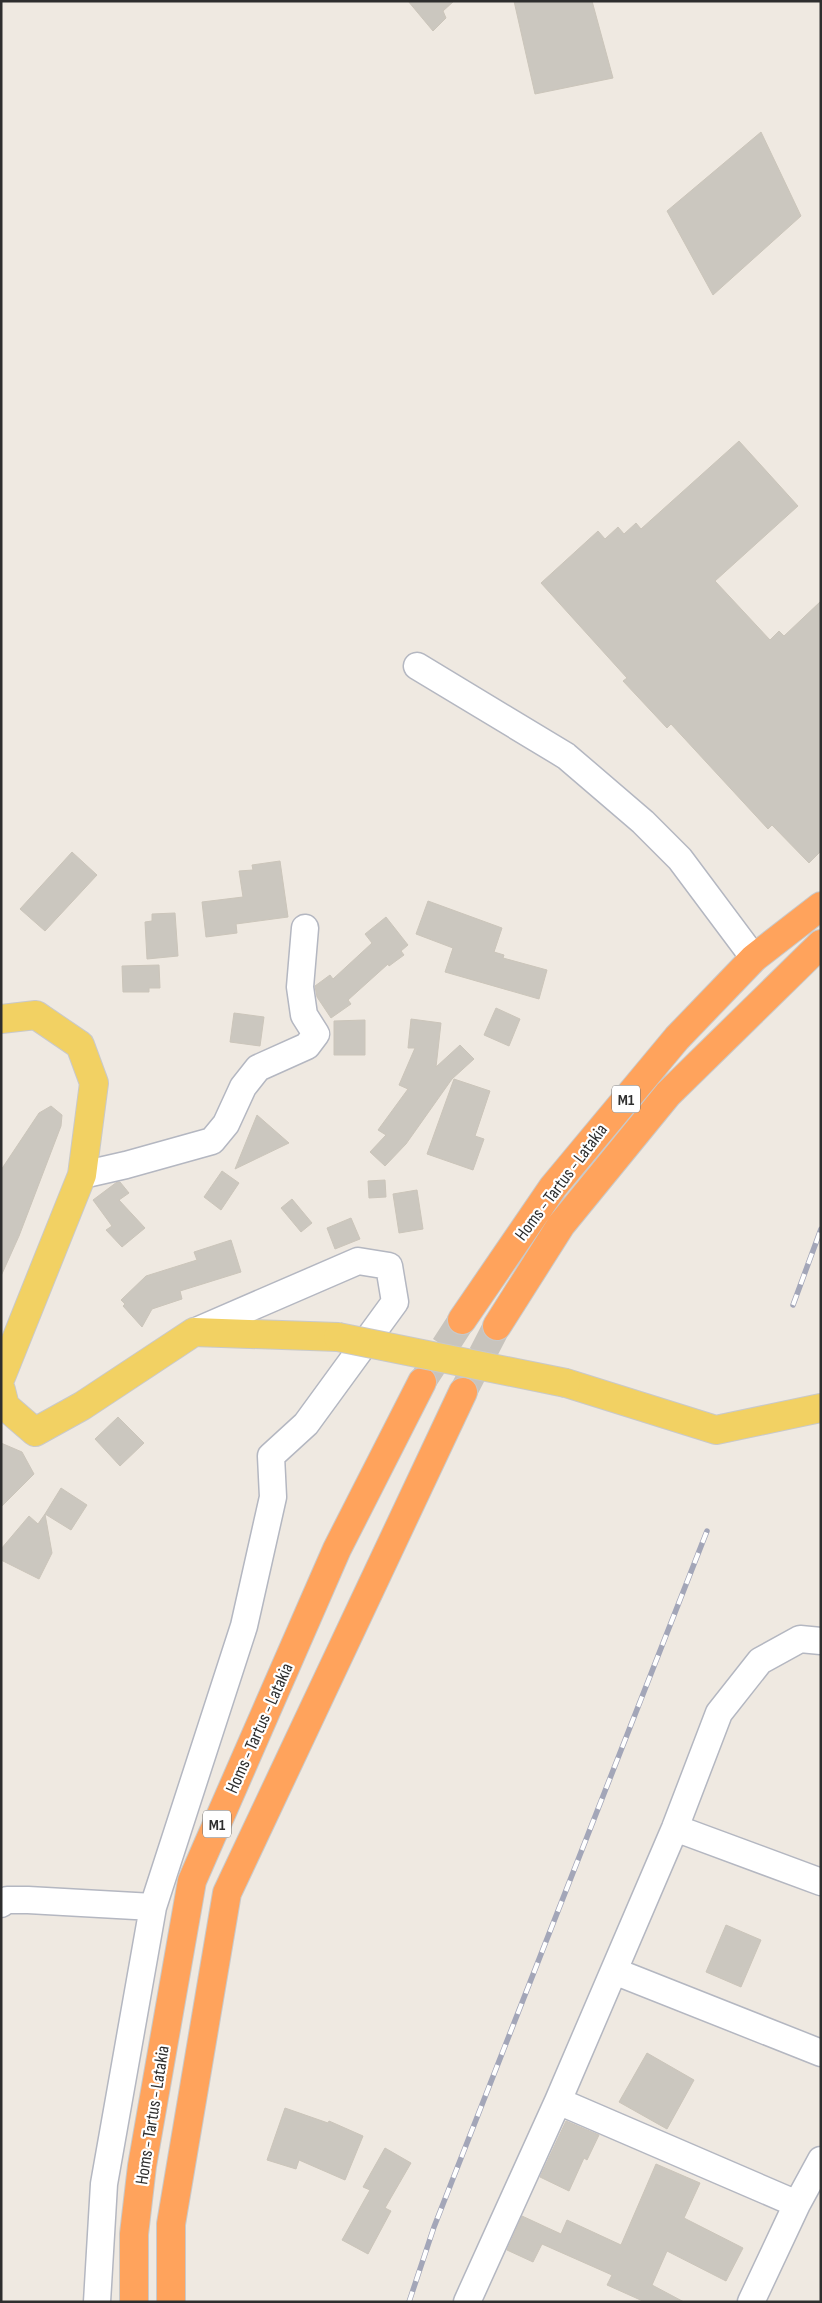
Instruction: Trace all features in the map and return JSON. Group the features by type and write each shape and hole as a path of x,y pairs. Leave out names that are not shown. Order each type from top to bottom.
{"highway":[{"name":"Homs - Tartus - Latakia","path":"462,1320 553,1187 677,1038 754,958 821,906"},
{"name":"Homs - Tartus - Latakia","path":"497,1326 561,1225 668,1094 821,944"},
{"name":"Homs - Tartus - Latakia","path":"134,2302 134,2234 142,2166 192,1881 337,1549 422,1382"},
{"name":"Homs - Tartus - Latakia","path":"171,2302 172,2224 227,1893 463,1392"}],"main road":[{"path":"1,1019 36,1015 80,1044 94,1084 82,1175 1,1377"},
{"path":"1,1390 5,1406 35,1432 82,1406 194,1332 338,1336 566,1382 716,1430 821,1408"}],"street":[{"path":"417,666 566,756 643,822 680,859 754,958"},
{"path":"82,1175 126,1165 212,1140 226,1124 243,1087 258,1068 307,1046 316,1034 304,1015 300,987 305,928"},
{"path":"97,2302 104,2184 153,1907 244,1626 273,1497 270,1456 306,1424 396,1302 390,1266 358,1261 194,1332"},
{"path":"467,2302 558,2101 614,1971 675,1828 719,1712 760,1661 800,1639 821,1641"},
{"path":"675,1828 821,1882"},
{"path":"1,1904 7,1900 28,1900 153,1907"},
{"path":"614,1971 821,2053"},
{"path":"558,2101 796,2204"},
{"path":"751,2302 796,2204 821,2160"}],"building":[{"path":"408,1 454,1 443,11 446,18 433,31"},
{"path":"514,1 592,1 613,78 535,94"},
{"path":"761,132 801,216 713,295 667,211"},
{"path":"739,441 798,506 715,581 770,640 779,631 784,636 821,601 821,851 809,863 772,825 768,829 671,724 667,728 623,681 627,678 541,583 598,531 605,539 618,527 624,534 636,523 641,529"},
{"path":"72,852 97,875 45,931 20,909"},
{"path":"280,861 288,917 236,924 237,933 206,937 202,902 243,897 239,871 253,870 252,865"},
{"path":"428,901 502,928 494,952 504,955 503,958 547,970 539,999 445,972 453,948 416,934"},
{"path":"175,913 178,956 147,959 145,922 152,921 152,914"},
{"path":"386,917 408,945 401,951 404,955 389,966 388,964 348,1000 351,1004 331,1018 317,997 315,986 330,975 333,979 372,943 365,934"},
{"path":"159,965 160,988 149,988 149,992 123,992 122,966"},
{"path":"496,1008 520,1019 509,1046 484,1035"},
{"path":"234,1013 264,1017 260,1046 230,1042"},
{"path":"411,1019 441,1023 436,1067 460,1045 474,1059 452,1079 406,1144 385,1166 370,1152 386,1135 378,1130 408,1089 399,1085 415,1048 408,1048"},
{"path":"365,1020 365,1055 334,1055 334,1021"},
{"path":"454,1079 490,1091 475,1136 484,1139 473,1170 427,1154"},
{"path":"51,1106 62,1115 61,1126 19,1236 1,1276 1,1170 39,1113"},
{"path":"257,1115 289,1143 235,1169"},
{"path":"222,1171 239,1183 221,1210 204,1197"},
{"path":"385,1180 386,1197 369,1198 368,1181"},
{"path":"117,1182 120,1182 129,1193 119,1200 145,1228 122,1247 106,1230 112,1226 93,1200"},
{"path":"417,1190 423,1229 399,1233 393,1194"},
{"path":"292,1199 312,1223 301,1232 281,1208"},
{"path":"351,1218 360,1239 335,1249 327,1228"},
{"path":"231,1240 241,1272 180,1291 182,1299 152,1309 142,1327 123,1306 125,1304 121,1300 146,1276 197,1260 194,1252"},
{"path":"118,1417 144,1443 120,1466 95,1439"},
{"path":"1,1443 22,1452 34,1474 1,1507"},
{"path":"61,1488 87,1505 71,1530 45,1514"},
{"path":"45,1514 52,1553 39,1579 1,1560 1,1549 29,1516 38,1524"},
{"path":"726,1925 761,1940 741,1987 706,1972"},
{"path":"647,2053 694,2080 667,2129 619,2102"},
{"path":"285,2108 328,2123 329,2121 363,2136 345,2180 299,2160 296,2169 267,2160"},
{"path":"566,2121 599,2135 587,2160 584,2158 569,2191 540,2177"},
{"path":"385,2148 411,2163 385,2208 391,2211 368,2254 342,2240 370,2190 363,2187"},
{"path":"656,2164 700,2183 684,2218 743,2248 726,2281 667,2251 652,2285 684,2302 645,2302 607,2285 612,2275 542,2244 533,2262 507,2250 522,2216 561,2234 567,2220 621,2245"}],"tunnel":[{"path":"422,1382 462,1320"},
{"path":"463,1392 497,1326"}],"railway":[{"path":"793,1305 821,1229"},
{"path":"409,2302 434,2227 707,1531"}]}
